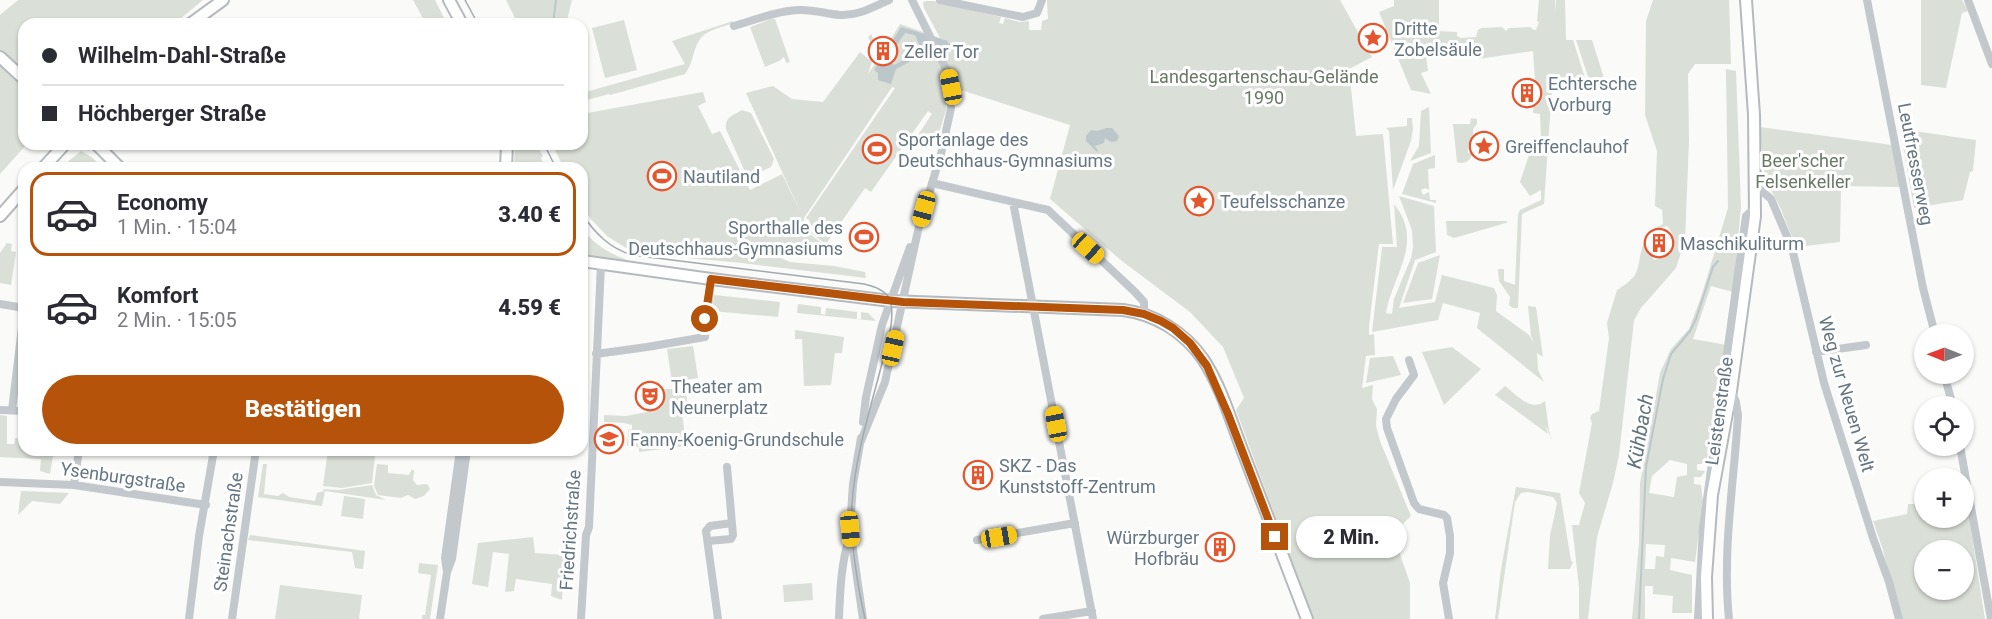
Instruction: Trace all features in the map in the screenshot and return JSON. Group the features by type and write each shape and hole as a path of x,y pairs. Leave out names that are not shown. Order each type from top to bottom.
{"main road":[{"path":"198,18 224,0"},
{"path":"449,0 459,18"},
{"name":"Leistenstraße","path":"1707,619 1706,577 1710,518 1731,391 1755,208 1754,115 1746,0"},
{"path":"0,57 18,73"},
{"path":"48,162 60,150"},
{"path":"102,150 114,162"},
{"path":"0,216 18,196"},
{"path":"588,262 903,302 1113,309 1144,314 1173,328 1190,343 1207,366 1228,414 1307,619"}],"street":[{"path":"839,619 840,580 850,529 853,484 866,397 882,324 919,226 950,116 951,87 944,62 912,0"},
{"path":"940,0 1023,17 1036,13 1042,0"},
{"name":"Leutfresserweg","path":"1867,0 1923,288 1932,324"},
{"path":"1968,0 1992,64"},
{"path":"734,26 783,11 812,6 839,15 852,14 883,1"},
{"path":"932,183 1048,210 1135,292 1144,302 1144,314"},
{"name":"Weg zur Neuen Welt","path":"1755,185 1771,200 1792,248 1824,383 1899,619"},
{"path":"1013,202 1093,615 1043,619"},
{"name":"Leistenstraße","path":"1698,619 1702,528 1746,216 1755,208"},
{"path":"861,441 885,382 919,226"},
{"name":"Friedrichstraße","path":"581,619 588,527 601,264"},
{"path":"596,354 647,348 705,337 711,279"},
{"path":"0,304 18,308"},
{"path":"1816,352 1866,345"},
{"path":"12,410 18,360"},
{"path":"1408,360 1414,375 1392,405 1387,415 1386,425 1414,503 1419,509 1444,515 1447,518 1450,553 1443,583 1449,619"},
{"path":"1729,619 1726,582 1727,545 1738,415 1731,391"},
{"path":"0,410 18,410"},
{"path":"74,485 78,456"},
{"path":"189,619 199,536 213,456"},
{"name":"Steinachstraße","path":"232,619 255,456"},
{"path":"447,572 445,558 459,456"},
{"path":"440,619 447,572 452,559 466,456"},
{"path":"1962,456 1990,619"},
{"path":"708,541 731,538 733,535 727,467"},
{"name":"Ysenburgstraße","path":"0,482 74,485 206,505"},
{"path":"718,619 706,531 710,526 732,523"},
{"path":"976,540 1075,523"},
{"path":"850,529 863,619"}],"green space":[{"path":"18,0 203,0 181,18 18,18 18,150 22,150 0,174 0,15"},
{"path":"413,0 435,0 444,18 423,18"},
{"path":"506,0 572,0 568,18 515,18"},
{"name":"Landesgartenschau-Gelände 1990","path":"1047,0 1340,0 1372,57 1349,69 1356,136 1383,134 1393,244 1379,244 1369,326 1369,335 1374,334 1375,355 1366,356 1362,388 1373,385 1372,399 1377,409 1376,426 1380,441 1411,516 1393,534 1410,583 1410,619 1313,619 1236,410 1244,398 1223,347 1190,312 1122,261 1050,199 1070,125 954,86 946,89 946,110 934,149 914,141 932,114 928,111 871,192 865,188 826,244 806,230 810,221 806,218 895,88 892,87 804,218 803,229 827,247 814,254 801,255 788,251 776,243 771,254 790,262 834,266 865,272 866,278 644,254 626,248 607,236 588,214 588,162 561,162 555,150 588,150 588,113 703,92 706,102 698,106 712,134 720,131 750,190 782,174 801,213 746,93 773,86 792,99 823,102 860,52 872,62 868,74 882,53 873,46 868,37 871,34 875,43 885,49 900,24 940,38 924,8 925,1 934,1 1001,17 999,23 1003,24 1005,18 1020,22 1029,21 1029,30 1041,30 1042,21 1048,19"},
{"path":"1394,0 1439,0 1437,31 1457,32 1457,36 1461,38 1476,37 1481,28 1502,27 1506,31 1509,28 1531,27 1536,30 1539,22 1537,21 1539,0 1555,0 1555,14 1556,0 1565,0 1566,40 1573,40 1585,78 1552,88 1544,204 1522,214 1518,308 1509,305 1510,297 1499,281 1498,269 1504,269 1504,281 1515,285 1518,214 1520,210 1541,200 1541,190 1530,196 1520,182 1535,137 1541,138 1540,114 1533,113 1535,80 1533,51 1478,59 1478,52 1426,56 1428,71 1421,73 1431,94 1411,90 1379,12 1394,6"},
{"path":"1653,0 1729,0 1731,64 1695,64 1688,74 1689,140 1685,240 1676,268 1641,308 1634,320 1619,455 1597,537 1588,619 1579,619 1579,587 1572,525 1579,525 1585,503 1579,493 1592,423 1590,418 1592,414 1599,411 1609,338 1607,323 1617,290 1635,275 1644,242 1654,260 1670,252 1674,242 1667,226 1654,229 1663,224 1662,210 1655,206 1657,151 1645,115 1646,21"},
{"path":"1921,0 1962,0 1968,11 1962,13 1946,88 1921,85"},
{"path":"775,19 790,62 786,63 784,57 765,67 750,27"},
{"path":"624,20 637,70 605,78 592,28"},
{"path":"733,21 734,23 705,34 701,38 685,74 588,100 588,91 685,64 672,41"},
{"path":"1576,40 1592,40 1608,91 1592,89"},
{"path":"1726,69 1736,71 1741,207 1733,292 1711,286 1693,339 1727,345 1706,464 1697,464 1697,470 1705,471 1701,477 1694,477 1694,484 1701,485 1703,502 1695,562 1671,558 1670,570 1692,575 1692,613 1672,613 1673,596 1653,594 1653,586 1645,586 1645,619 1632,619 1639,543 1640,483 1660,373 1671,349 1689,329 1728,208","holes":["1670,460 1687,464 1687,475 1677,477 1674,497 1649,493 1652,476","1646,544 1665,545 1664,557 1656,556 1655,569 1645,569"]},
{"path":"1429,107 1431,153 1410,161 1419,146 1421,111"},
{"path":"742,110 751,113 774,159 771,167 753,175 745,172 726,129 728,119"},
{"path":"1407,118 1412,118 1411,141 1393,190 1389,131 1386,128 1407,126"},
{"path":"1471,118 1477,119 1477,124 1473,129 1473,143 1468,144 1468,153 1472,153 1467,162 1460,163 1457,162 1453,124 1470,124"},
{"name":"Beer'scher Felsenkeller","path":"1759,127 1892,145 1900,187 1841,186 1840,242 1796,247 1780,207 1765,179"},
{"path":"1900,129 1976,140 1973,171 1970,172 1963,200 1914,208"},
{"path":"515,150 540,150 543,156 541,158 543,162 514,162"},
{"path":"81,151 97,162 67,162"},
{"path":"1435,155 1435,168 1428,169 1429,190 1425,188 1421,190 1423,195 1429,192 1430,200 1436,200 1436,203 1402,194 1413,164"},
{"path":"1399,196 1434,206 1436,252 1415,260 1399,308 1435,302 1442,275 1494,288 1497,295 1496,311 1529,335 1535,345 1531,336 1528,306 1536,307 1543,357 1537,353 1538,370 1544,382 1477,328 1480,313 1443,303 1438,320 1372,332 1382,247 1397,247 1394,204 1403,218 1407,232 1407,245 1386,313 1392,314 1394,299 1413,248 1412,230"},
{"path":"1446,221 1508,221 1454,238 1447,235"},
{"path":"588,235 608,251 641,265 588,256"},
{"path":"7,243 12,244 11,251 16,252 11,285 0,283 0,253"},
{"path":"1440,255 1432,299 1403,303 1418,263"},
{"path":"714,295 780,302 778,317 712,311"},
{"path":"798,304 821,307 821,314 825,315 826,308 857,312 857,319 861,319 861,312 868,313 876,321 797,313"},
{"path":"795,330 844,337 842,353 835,353 831,385 804,386 802,339 795,339"},
{"path":"693,346 698,378 685,380 687,402 677,404 678,412 682,412 686,446 639,452 639,447 627,446 628,430 632,429 632,425 604,422 604,415 626,416 647,412 647,406 657,405 657,389 673,389 667,349"},
{"path":"1452,347 1481,369 1444,405 1422,352"},
{"path":"1393,356 1401,375 1366,383 1370,358"},
{"path":"1505,386 1529,404 1540,404 1545,401 1552,440 1545,424 1548,434 1495,395"},
{"path":"0,415 7,416 7,444 14,444 15,438 18,438 18,456 53,456 50,474 40,471 41,459 0,457"},
{"path":"327,456 375,456 372,483 342,488 323,486"},
{"path":"263,464 267,464 264,494 278,496 283,493 289,497 315,501 317,493 324,491 323,489 338,490 372,485 376,495 386,500 325,491 322,506 258,497"},
{"path":"377,464 388,465 388,473 409,475 412,469 414,471 413,480 417,485 427,484 430,489 424,496 415,499 408,495 401,498 378,495 374,486"},
{"path":"1516,487 1560,493 1573,562 1570,569 1548,569 1550,536 1557,503 1553,497 1528,492 1521,493 1515,502 1498,619 1495,619 1501,569"},
{"path":"21,491 69,493 60,504 32,501 18,515"},
{"path":"344,496 365,499 363,519 341,516"},
{"path":"1908,504 1914,504 1914,528 1971,528 1973,540 1914,540 1914,600 1974,600 1974,549 1985,619 1900,619 1883,550 1873,521 1907,514"},
{"path":"250,535 365,551 363,569 355,568 352,552 248,540"},
{"path":"533,537 535,553 564,555 562,600 551,596 552,584 516,579 514,591 505,592 509,554 493,552 488,587 472,584 478,543"},
{"path":"419,563 438,565 430,619 422,619 422,615 425,615 431,575 418,573"},
{"path":"812,583 813,600 784,602 783,585"},
{"path":"280,585 362,595 359,619 275,619"}],"shaded area":[{"path":"901,27 948,41 946,47 934,44 930,51 896,69 891,84 878,80 878,73 874,70","holes":["905,33 915,35 922,51 894,65 887,59"]},
{"path":"1112,128 1119,136 1117,141 1111,142 1105,138 1104,143 1095,146 1097,152 1086,141 1086,136 1091,130"}],"waterway":[{"path":"554,18 556,0"},
{"path":"947,44 964,48 975,60"},
{"name":"Kühbach","path":"1639,619 1646,467 1663,379 1671,354 1690,331 1696,319 1713,267 1718,261"}],"tram line":[{"path":"465,0 475,18"},
{"path":"547,150 553,162"},
{"path":"588,222 603,239 632,255 864,284 880,289 889,298 892,309 891,326 862,438 852,505 855,563 865,619"}],"place":[{"name":"Dritte Zobelsäule","path":"1373,38"},
{"name":"Zeller Tor","path":"883,51"},
{"name":"Echtersche Vorburg","path":"1527,93"},
{"name":"Greiffenclauhof","path":"1484,146"},
{"name":"Sportanlage des Deutschhaus-Gymnasiums","path":"877,149"},
{"name":"Nautiland","path":"662,176"},
{"name":"Teufelsschanze","path":"1199,201"},
{"name":"Sporthalle des Deutschhaus-Gymnasiums","path":"864,237"},
{"name":"Maschikuliturm","path":"1659,243"},
{"name":"Theater am Neunerplatz","path":"650,396"},
{"name":"Fanny-Koenig-Grundschule","path":"609,439"},
{"name":"SKZ - Das Kunststoff-Zentrum","path":"978,475"},
{"name":"Würzburger Hofbräu","path":"1220,547"}],"route":[{"path":"705,319 711,279 903,302 1072,307 1134,311 1144,314 1173,328 1190,343 1207,366 1275,537"}]}
